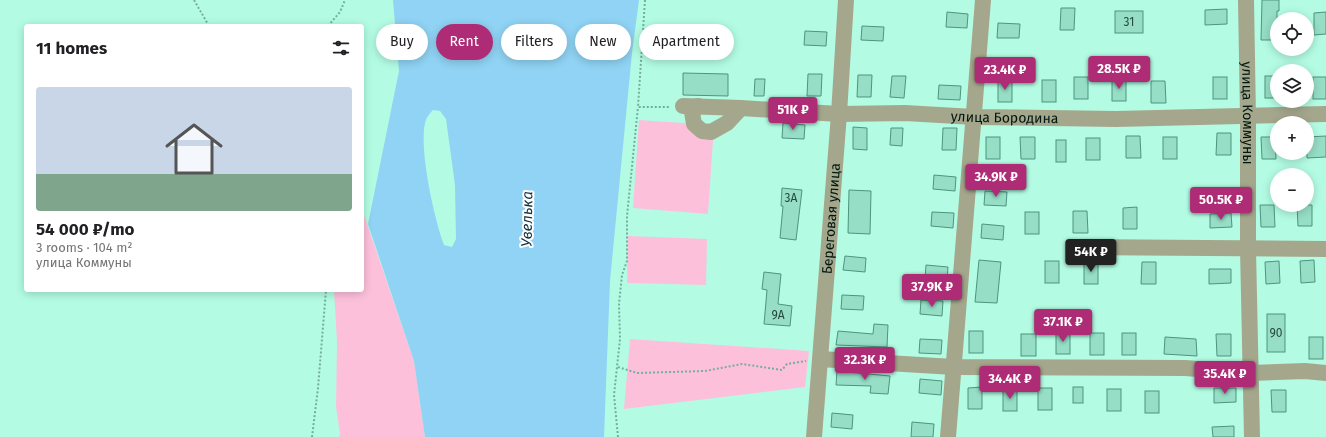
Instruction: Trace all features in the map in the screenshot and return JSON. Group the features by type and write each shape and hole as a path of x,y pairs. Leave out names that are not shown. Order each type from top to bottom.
{"street":[{"name":"Береговая улица","path":"814,437 840,114 846,0"},
{"path":"948,437 983,0"},
{"name":"улица Коммуны","path":"1246,0 1248,249 1252,437"},
{"name":"улица Бородина","path":"690,106 840,114 905,113 974,117 1116,119 1326,114"},
{"path":"690,106 694,124 702,131 711,132 727,123 741,108"},
{"path":"1076,247 1326,249"},
{"path":"820,359 954,367 1185,368 1251,373 1306,371 1326,373"}],"path":[{"path":"194,0 208,24"},
{"path":"330,24 340,12 345,0"},
{"path":"618,437 614,395 620,339 619,304 622,275 628,261 628,216 638,108 645,0"},
{"path":"638,108 690,106"},
{"path":"312,437 318,388 326,292"},
{"path":"618,367 637,373 705,371 742,364 782,370 787,364 820,359"}],"shaded area":[{"path":"639,120 714,125 708,214 633,208"},
{"path":"364,215 414,361 425,437 339,437 340,434 336,407 337,342 334,292 364,292"},
{"path":"628,236 707,239 706,285 627,283"},
{"path":"630,339 809,351 805,387 624,409"}],"water":[{"name":"Увелька","path":"393,0 639,0 632,53 610,281 604,437 425,437 414,361 368,224 399,71 398,60 428,60 428,24 395,24","holes":["433,110 440,111 446,119 455,185 456,239 452,247 444,245 440,233 428,184 424,150 425,123 429,114"]}],"building":[{"path":"1262,0 1279,0 1279,11 1270,12 1270,40 1261,40"},
{"path":"1061,8 1075,8 1074,30 1060,30"},
{"path":"1227,9 1227,24 1205,25 1205,10"},
{"path":"1115,11 1143,11 1143,33 1115,33"},
{"path":"947,12 968,14 967,28 946,27"},
{"path":"1326,12 1326,34 1314,35 1314,13"},
{"path":"998,23 1020,24 1019,38 997,38"},
{"path":"862,26 884,27 883,41 861,40"},
{"path":"805,31 827,32 826,46 804,45"},
{"path":"683,73 728,74 728,96 683,95"},
{"path":"808,74 822,74 821,96 807,96"},
{"path":"858,75 872,75 871,97 857,97"},
{"path":"892,76 906,76 904,98 890,97"},
{"path":"1265,76 1270,76 1270,98 1265,98"},
{"path":"1074,77 1088,77 1088,99 1074,99"},
{"path":"1213,77 1227,77 1227,99 1213,99"},
{"path":"1314,77 1326,77 1326,99 1314,99"},
{"path":"755,79 765,79 764,96 754,96"},
{"path":"1112,79 1126,79 1126,101 1112,101"},
{"path":"998,80 1012,80 1012,102 998,102"},
{"path":"1042,80 1056,80 1056,102 1042,102"},
{"path":"1151,81 1165,81 1166,103 1151,103"},
{"path":"939,85 961,86 960,100 938,99"},
{"path":"783,123 805,125 804,139 782,138"},
{"path":"853,127 867,128 867,150 853,149"},
{"path":"891,128 903,128 902,146 890,145"},
{"path":"943,128 957,128 956,150 942,150"},
{"path":"1217,133 1231,133 1231,155 1216,155"},
{"path":"1126,136 1140,136 1141,158 1126,158"},
{"path":"1326,136 1326,157 1314,158 1314,137"},
{"path":"986,137 1000,137 1000,159 986,159"},
{"path":"1020,137 1035,137 1035,159 1021,159"},
{"path":"1163,137 1177,137 1177,159 1163,159"},
{"path":"1261,137 1270,137 1270,159 1262,159"},
{"path":"1086,138 1100,138 1100,160 1086,160"},
{"path":"1056,140 1066,140 1066,162 1056,162"},
{"path":"934,175 956,177 955,191 933,189"},
{"path":"782,188 802,190 796,240 780,238 783,206 781,206"},
{"path":"849,190 871,191 870,234 848,233"},
{"path":"985,191 1007,192 1006,206 984,205"},
{"path":"1260,205 1270,205 1270,212 1274,212 1275,227 1261,227"},
{"path":"1137,207 1137,229 1123,229 1123,208"},
{"path":"1073,211 1087,211 1088,233 1073,233"},
{"path":"932,212 954,213 953,228 931,226"},
{"path":"1025,212 1039,212 1039,234 1025,234"},
{"path":"1297,212 1312,212 1312,226 1298,226"},
{"path":"1231,213 1232,227 1210,228 1210,214"},
{"path":"982,224 1004,226 1003,240 981,238"},
{"path":"845,256 866,258 865,272 843,270"},
{"path":"979,260 1001,262 997,303 975,302"},
{"path":"1314,260 1315,282 1301,283 1300,261"},
{"path":"1045,261 1059,261 1059,283 1045,283"},
{"path":"1279,261 1280,283 1266,284 1265,262"},
{"path":"1084,262 1098,262 1098,284 1084,284"},
{"path":"1142,262 1156,262 1156,284 1141,284"},
{"path":"926,265 948,267 947,281 925,279"},
{"path":"1209,269 1231,269 1231,283 1209,284"},
{"path":"764,272 781,274 778,304 792,306 790,326 764,324 767,290 762,289"},
{"path":"842,295 864,296 863,310 841,309"},
{"path":"921,300 943,301 942,316 920,314"},
{"path":"1267,314 1285,314 1285,352 1267,352"},
{"path":"874,324 888,325 887,347 836,345 838,331 873,334"},
{"path":"969,331 983,331 983,353 969,353"},
{"path":"1056,332 1070,332 1070,354 1056,354"},
{"path":"1090,333 1104,333 1104,355 1090,355"},
{"path":"1122,333 1136,333 1136,355 1122,355"},
{"path":"1021,334 1036,334 1036,356 1021,356"},
{"path":"1216,334 1231,334 1231,356 1217,356"},
{"path":"1165,337 1196,339 1197,356 1164,354"},
{"path":"1309,337 1323,337 1323,359 1309,359"},
{"path":"920,339 942,340 941,354 919,353"},
{"path":"837,371 890,376 888,394 870,393 871,386 836,385"},
{"path":"920,379 942,381 941,395 919,393"},
{"path":"982,387 982,409 968,409 968,388"},
{"path":"1073,387 1083,387 1083,403 1073,403"},
{"path":"1038,388 1052,388 1052,410 1038,410"},
{"path":"1214,388 1236,388 1236,402 1214,403"},
{"path":"1003,389 1017,389 1017,411 1003,411"},
{"path":"1107,389 1121,389 1121,411 1107,411"},
{"path":"1271,390 1286,390 1286,412 1272,412"},
{"path":"1145,391 1159,391 1159,413 1145,413"},
{"path":"832,413 853,415 852,429 831,427"},
{"path":"912,422 934,424 933,437 911,437"},
{"path":"1234,426 1234,437 1213,437 1212,427"}]}
